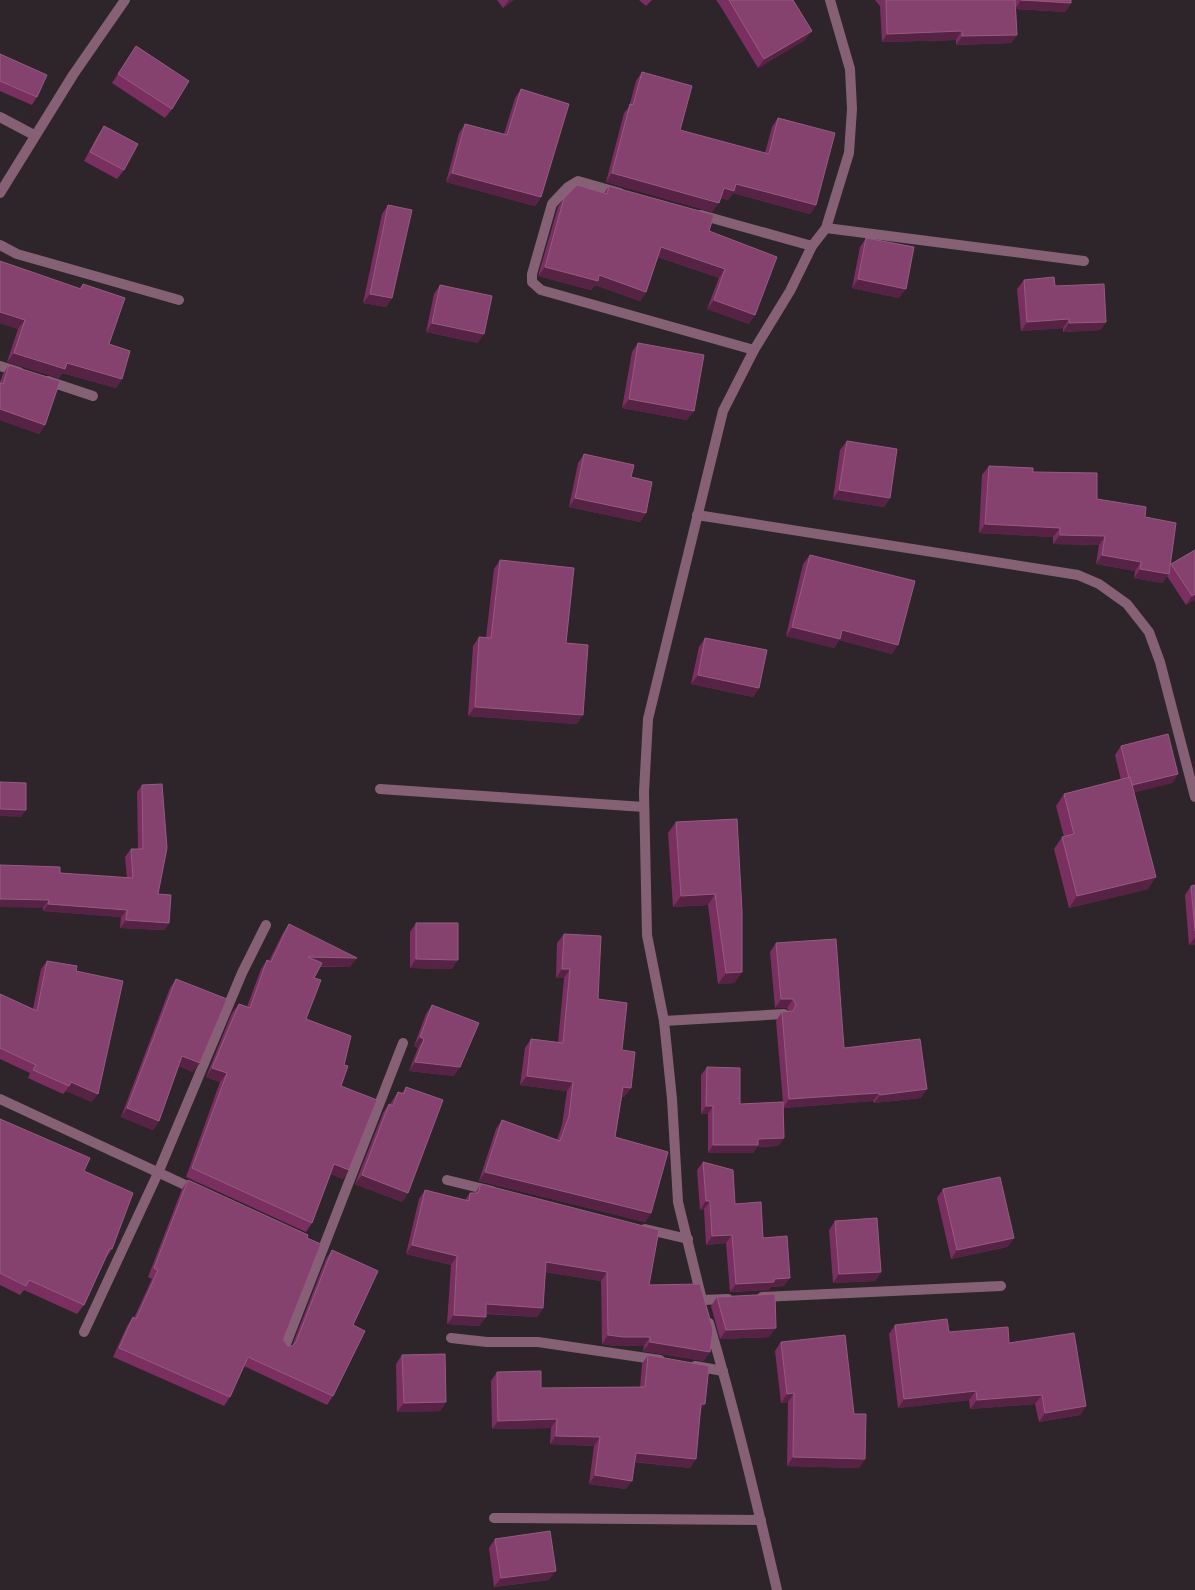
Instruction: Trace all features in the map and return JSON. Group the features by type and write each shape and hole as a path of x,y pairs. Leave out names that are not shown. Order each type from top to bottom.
{"street":[{"path":"0,193 34,135 124,0"},
{"path":"777,1590 761,1520 723,1371 704,1307 678,1202 672,1099 664,1021 647,936 644,807 648,720 723,411 754,350 790,291 812,246 826,228 849,153 852,109 850,69 830,0"},
{"path":"0,117 34,135"},
{"path":"631,196 578,182 568,187 552,204 532,274 532,282 541,290 754,350"},
{"path":"692,213 812,246"},
{"path":"826,228 1084,261"},
{"path":"0,244 18,254 179,300"},
{"path":"0,366 93,396"},
{"path":"697,514 1078,575 1099,584 1127,604 1149,632 1160,662 1195,797"},
{"path":"380,789 644,807"},
{"path":"84,1332 158,1173 242,973 266,924"},
{"path":"664,1021 784,1014"},
{"path":"284,1349 319,1246 403,1043"},
{"path":"0,1099 208,1196"},
{"path":"447,1180 500,1193"},
{"path":"635,1226 688,1239"},
{"path":"704,1307 745,1298 1001,1286"},
{"path":"451,1338 487,1342 538,1342 605,1350 668,1361"},
{"path":"683,1364 723,1371"},
{"path":"494,1518 761,1520"}],"building":[{"path":"729,0 793,0 812,31 764,59"},
{"path":"886,0 1015,0 1017,35 962,36 962,31 887,34"},
{"path":"1021,0 1071,0 1071,3"},
{"path":"136,46 189,81 172,109 118,74"},
{"path":"0,54 47,75 37,97 0,81"},
{"path":"642,72 692,86 680,130 769,154 778,118 835,133 816,205 736,184 734,191 724,188 719,203 612,173 630,104 633,105"},
{"path":"521,89 569,104 541,197 452,173 465,124 507,135"},
{"path":"104,126 138,144 124,170 90,152"},
{"path":"577,185 607,194 609,186 714,215 709,231 777,257 755,315 714,300 725,269 661,247 646,292 599,275 598,281 545,267 564,198"},
{"path":"388,205 412,210 392,298 370,294"},
{"path":"866,238 914,247 906,289 858,279"},
{"path":"0,261 81,289 83,284 125,298 109,344 130,351 122,379 67,363 65,369 14,353 25,320 0,312"},
{"path":"1054,277 1055,286 1104,284 1106,322 1069,323 1069,319 1027,322 1024,280"},
{"path":"440,285 492,296 484,334 432,323"},
{"path":"638,343 704,355 694,411 629,399"},
{"path":"9,365 60,381 45,425 0,409 0,383 3,384"},
{"path":"847,441 897,449 890,498 839,490"},
{"path":"584,454 634,465 631,477 652,482 646,513 575,498"},
{"path":"989,466 1033,468 1033,472 1097,473 1097,499 1146,507 1145,517 1176,523 1169,574 1140,569 1141,562 1102,555 1105,536 1060,535 1060,528 985,524"},
{"path":"1195,550 1195,594 1192,596 1171,564"},
{"path":"810,555 915,581 898,645 842,630 840,639 792,627"},
{"path":"500,560 574,568 566,643 588,645 583,715 475,707 479,637 491,638"},
{"path":"705,638 767,650 759,688 698,675"},
{"path":"1168,734 1178,774 1132,785 1121,746"},
{"path":"1130,777 1156,877 1077,896 1062,837 1074,834 1064,794"},
{"path":"0,782 26,783 26,810 0,809"},
{"path":"162,784 167,848 158,894 171,895 169,923 126,920 127,910 48,904 49,900 0,899 0,865 60,867 60,873 133,878 131,849 143,849 142,785"},
{"path":"737,819 742,911 742,972 726,973 715,894 681,896 676,822"},
{"path":"1195,885 1195,931 1191,886"},
{"path":"416,923 458,923 458,960 416,959"},
{"path":"289,924 357,958 308,957 322,963 314,978 321,980 306,1019 351,1036 344,1065 348,1066 341,1086 377,1100 349,1170 334,1164 312,1223 192,1168 227,1073 212,1068 239,1004 250,1008 267,960 271,962"},
{"path":"564,934 601,936 598,999 627,1003 622,1050 635,1052 631,1088 623,1087 615,1137 668,1152 651,1213 485,1172 502,1120 560,1141 569,1116 573,1082 527,1076 531,1039 563,1043 570,969 562,969"},
{"path":"836,939 844,1048 920,1039 927,1089 880,1095 879,1093 789,1099 782,1012 793,1011 796,1005 793,999 781,999 776,943"},
{"path":"47,961 77,966 76,971 123,981 98,1094 71,1082 69,1086 33,1070 36,1065 0,1048 0,994 37,1011"},
{"path":"176,979 227,999 200,1063 182,1056 159,1121 127,1108"},
{"path":"432,1005 479,1023 460,1067 415,1062 424,1039 420,1037"},
{"path":"707,1067 740,1068 740,1104 783,1102 784,1138 758,1139 758,1145 713,1145 713,1106 706,1106"},
{"path":"406,1087 443,1100 408,1193 362,1175 389,1104 393,1106 398,1092 404,1094"},
{"path":"0,1119 90,1158 84,1171 133,1193 112,1249 110,1248 84,1305 29,1280 26,1286 0,1273"},
{"path":"703,1162 733,1170 735,1204 761,1202 763,1238 787,1236 790,1278 774,1279 774,1282 736,1284 732,1235 712,1236 710,1201 706,1201"},
{"path":"1000,1177 1014,1238 957,1250 943,1189"},
{"path":"188,1180 308,1235 307,1238 321,1244 284,1338 284,1341 288,1346 292,1346 296,1342 332,1250 378,1271 353,1325 365,1331 333,1396 248,1357 230,1397 119,1348 133,1317 136,1319 158,1270 154,1268"},
{"path":"481,1184 659,1230 649,1285 700,1284 713,1330 710,1352 650,1342 650,1337 623,1337 608,1335 607,1272 546,1262 543,1308 486,1304 486,1317 454,1315 457,1256 412,1245 425,1190 469,1201 470,1193 478,1193"},
{"path":"877,1218 881,1272 839,1274 835,1221"},
{"path":"775,1294 776,1328 726,1330 717,1297"},
{"path":"947,1319 949,1332 1008,1327 1009,1343 1074,1333 1086,1406 1045,1413 1042,1395 977,1400 976,1391 904,1399 895,1325"},
{"path":"845,1335 854,1414 866,1414 865,1459 793,1457 794,1393 787,1394 781,1342"},
{"path":"445,1354 446,1402 404,1403 402,1355"},
{"path":"648,1355 709,1366 705,1404 701,1404 696,1459 636,1453 632,1481 595,1475 600,1437 556,1436 557,1419 498,1421 497,1372 541,1371 541,1388 645,1387"},
{"path":"550,1531 556,1571 501,1578 495,1539"}]}
